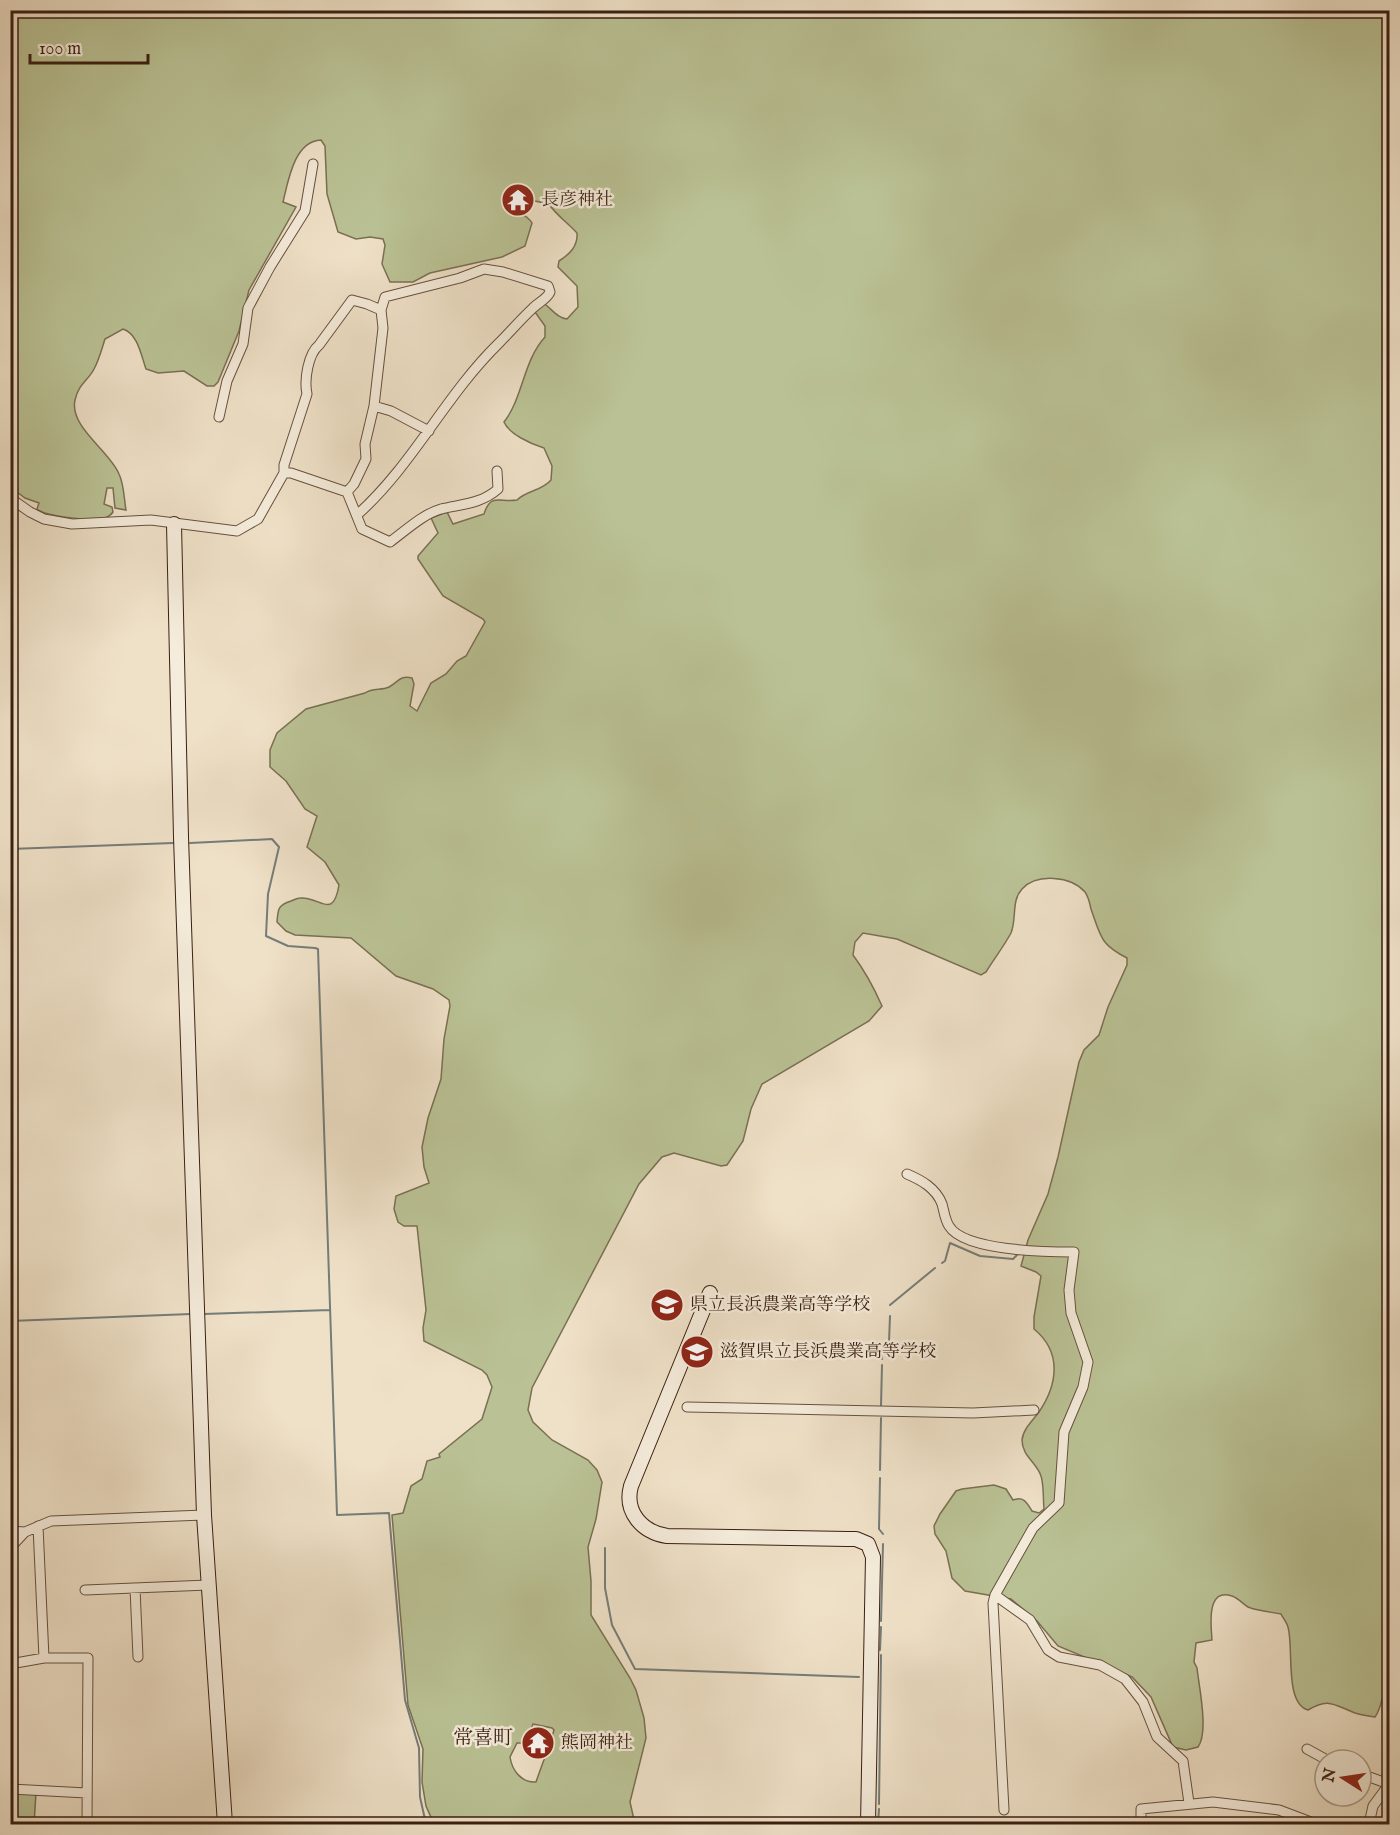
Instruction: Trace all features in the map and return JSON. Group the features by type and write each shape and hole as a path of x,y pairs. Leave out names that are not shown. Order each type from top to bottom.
{"street":[{"path":"219,417 227,381 243,344 248,308 270,267 305,211 313,164"},
{"path":"347,492 354,484 366,459 365,444 374,406 383,328 381,310 386,297 460,278 484,269 548,286 550,292 548,296 533,308 482,360 400,469 370,504 357,515"},
{"path":"10,498 44,519 72,524 151,520 237,531 258,519 284,473 284,465 307,394 305,386 313,350 352,300 381,310"},
{"path":"374,406 391,411 429,431"},
{"path":"284,473 291,473 347,492 362,529 390,542 414,524 440,509 471,504 491,495 498,489 497,471"},
{"path":"174,524 181,837 204,1515 225,1824"},
{"path":"908,1174 926,1182 941,1201 949,1227 959,1235 983,1245 1022,1250 1074,1252 1069,1290 1071,1313 1088,1362 1083,1387 1064,1432 1059,1503 1033,1528 995,1594 993,1603 1004,1810"},
{"path":"710,1293 631,1486 629,1498 632,1510 643,1527 654,1534 667,1536 856,1539 868,1544 873,1557 868,1824"},
{"path":"687,1407 973,1413 1034,1410"},
{"path":"10,1548 25,1532 51,1521 204,1515"},
{"path":"38,1526 44,1658"},
{"path":"10,1531 25,1532"},
{"path":"85,1590 208,1585"},
{"path":"135,1588 138,1657"},
{"path":"995,1594 1030,1620 1048,1650 1059,1657 1100,1665 1125,1679 1143,1702 1157,1737 1183,1761 1189,1803"},
{"path":"10,1664 44,1658 88,1658 87,1824"},
{"path":"1307,1749 1313,1752"},
{"path":"1369,1824 1373,1806 1389,1784 1373,1778"},
{"path":"10,1789 87,1793"},
{"path":"1141,1824 1141,1809 1213,1802 1280,1810 1316,1824"}],"green space":[{"path":"11,11 1389,11 1390,1681 1375,1717 1327,1703 1308,1710 1300,1705 1291,1674 1290,1636 1281,1614 1248,1607 1232,1596 1224,1595 1218,1597 1212,1609 1212,1640 1196,1643 1194,1662 1197,1668 1203,1720 1201,1740 1198,1747 1186,1750 1173,1747 1151,1697 1132,1677 1058,1646 1037,1621 1011,1599 965,1591 952,1578 946,1551 935,1534 934,1526 956,1491 994,1485 1006,1489 1013,1500 1025,1501 1032,1511 1039,1513 1044,1509 1041,1476 1024,1451 1022,1440 1026,1428 1039,1412 1050,1390 1054,1369 1053,1358 1043,1338 1034,1329 1041,1276 1021,1266 1028,1240 1048,1194 1079,1062 1084,1050 1099,1035 1108,1007 1127,965 1127,958 1111,948 1103,939 1085,892 1063,880 1054,878 1036,880 1022,889 1016,899 1011,933 986,972 981,975 897,939 863,933 855,942 853,955 882,1006 869,1021 762,1084 751,1109 743,1141 727,1165 721,1166 674,1153 662,1157 639,1184 532,1388 528,1410 533,1422 552,1440 588,1460 597,1470 602,1482 596,1519 588,1547 591,1615 630,1678 644,1718 646,1738 630,1802 635,1824 434,1824 426,1806 422,1782 423,1749 408,1705 392,1515 403,1513 411,1486 422,1479 427,1461 440,1457 439,1454 482,1419 492,1387 482,1370 424,1341 423,1328 426,1310 417,1226 404,1226 398,1222 394,1209 396,1196 429,1183 424,1167 422,1147 428,1118 441,1079 444,1039 450,1006 449,1000 433,989 396,976 351,938 295,935 286,931 277,922 278,911 283,904 307,898 329,904 333,902 339,885 325,862 307,847 317,816 305,809 286,781 270,767 270,750 277,733 306,709 371,690 386,688 405,677 412,678 414,684 410,706 417,711 431,683 446,674 457,661 466,656 485,622 443,596 418,556 438,533 431,518 447,512 453,524 484,514 493,501 517,500 551,480 552,466 544,448 515,434 504,422 515,402 532,357 545,337 545,326 535,312 542,302 557,315 567,319 578,307 577,286 558,267 559,261 575,246 577,233 549,204 530,200 516,190 508,204 532,223 525,246 502,257 430,273 413,282 390,282 382,264 385,245 383,239 370,237 356,239 338,232 327,194 325,146 321,140 312,142 298,155 290,174 283,202 296,207 249,290 239,331 218,382 214,386 207,386 184,371 158,373 146,369 136,340 123,329 105,339 92,373 79,390 75,400 78,420 119,474 126,510 115,508 113,488 107,488 104,504 112,507 113,512 105,518 91,519 70,518 42,512 37,509 39,503 25,498 17,492 18,489 11,488","holes":["533,1724 554,1730 552,1737 536,1782 522,1778 515,1771 510,1757 517,1743 526,1743"]},
{"path":"11,1793 36,1793 34,1824 11,1824"}],"waterway":[{"path":"190,843 272,839 279,847 268,894 266,936 288,946 318,949 337,1515 389,1513 405,1700 419,1748 420,1797 426,1824"},
{"path":"10,849 173,843"},
{"path":"942,1263 945,1261 950,1243 980,1256 1013,1259 1020,1252"},
{"path":"890,1305 935,1268"},
{"path":"204,1314 330,1310"},
{"path":"10,1321 191,1314"},
{"path":"882,1359 882,1352 889,1342 890,1316"},
{"path":"881,1406 882,1365"},
{"path":"880,1470 881,1418"},
{"path":"880,1478 879,1529 883,1534"},
{"path":"881,1621 883,1544"},
{"path":"605,1548 605,1588 612,1625 635,1669 859,1677"},
{"path":"880,1650 881,1627"},
{"path":"879,1804 881,1655"},
{"path":"878,1824 879,1809"}],"place":[{"name":"長彦神社","path":"518,200"},
{"name":"県立長浜農業高等学校","path":"667,1305"},
{"name":"滋賀県立長浜農業高等学校","path":"697,1352"},
{"name":"熊岡神社","path":"538,1743"}],"district":[{"name":"常喜町","path":"483,1738"}]}
